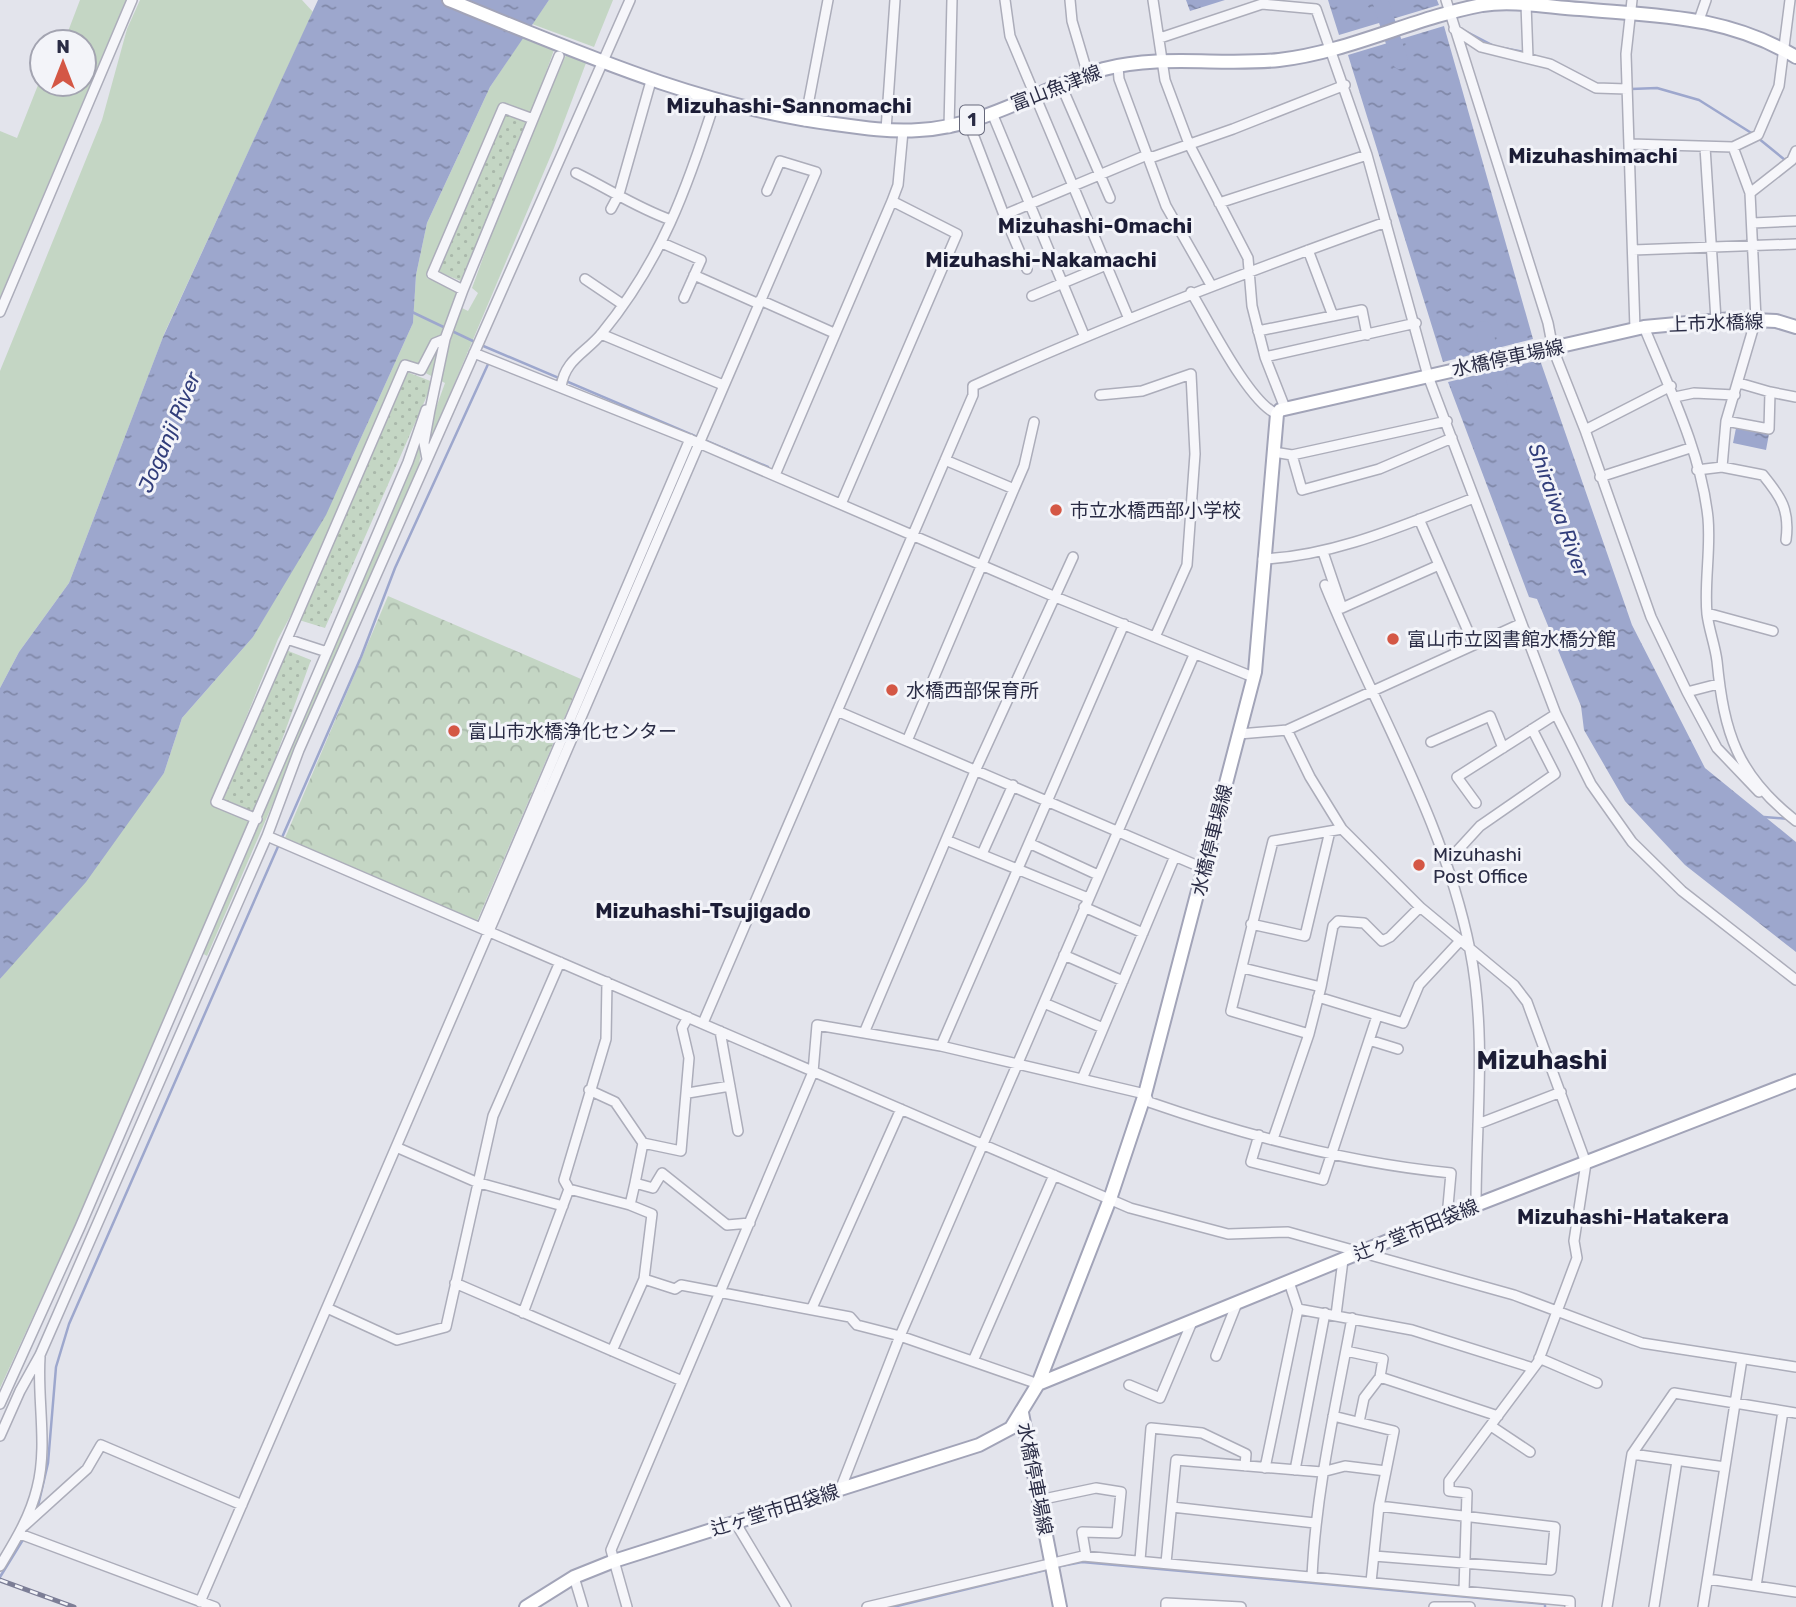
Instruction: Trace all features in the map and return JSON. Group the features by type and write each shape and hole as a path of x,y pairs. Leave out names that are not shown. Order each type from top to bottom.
{"main road":[{"name":"富山魚津線","path":"449,0 652,81 715,101 804,121 903,131 949,128 1088,75 1118,67 1160,60 1278,60 1334,49 1446,9 1496,3 1631,6 1741,30 1790,54"},
{"name":"上市水橋線","path":"1640,328 1756,319 1796,327"},
{"name":"水橋停車場線","path":"1060,1607 1022,1413 1038,1384 1110,1199 1145,1094 1240,734 1253,677 1274,452 1281,411 1640,328"},
{"name":"辻ヶ堂市田袋線","path":"1038,1384 1476,1205 1796,1080"},
{"name":"辻ヶ堂市田袋線","path":"526,1607 574,1577 614,1561 979,1446 1011,1428 1022,1413"}],"street":[{"path":"0,312 132,0"},
{"path":"0,1436 40,1355 267,836 299,750 545,187 630,0"},
{"path":"804,121 828,0"},
{"path":"886,130 895,0"},
{"path":"949,128 952,0"},
{"path":"1005,0 1010,36 1129,319"},
{"path":"1070,0 1072,20 1088,75"},
{"path":"1153,0 1160,38 1160,60 1189,144 1248,258 1252,306 1281,411 1268,411 1237,370 1191,292"},
{"path":"1699,20 1706,0"},
{"path":"1630,144 1733,147 1758,135 1790,54 1790,0"},
{"path":"1160,38 1262,4 1315,5 1334,49 1452,438 1556,714 1591,784 1632,842 1682,891 1796,980"},
{"path":"1526,4 1528,58"},
{"path":"1631,6 1627,89 1633,250 1640,328 1675,397 1708,518 1707,613 1718,684 1738,758 1784,812"},
{"path":"1446,9 1548,323 1549,349 1585,430 1651,617 1717,748 1745,780 1796,821"},
{"path":"1454,29 1482,47 1549,64 1596,89 1627,89"},
{"path":"428,459 424,443 446,339 463,290 559,57"},
{"path":"1118,67 1119,79 1166,206 1211,285"},
{"path":"611,209 619,194 652,81"},
{"path":"1061,85 1110,198"},
{"path":"1004,215 1147,155 1153,157 1345,85"},
{"path":"561,387 563,371 601,334 644,277 662,243 696,164 715,101"},
{"path":"463,290 432,274 503,108 533,119"},
{"path":"992,113 1084,335"},
{"path":"968,121 1027,270"},
{"path":"775,475 892,201 902,157 903,131"},
{"path":"1706,147 1716,320"},
{"path":"1722,467 1726,422 1756,319 1750,193 1733,147"},
{"path":"1750,193 1792,160 1796,150"},
{"path":"1219,203 1367,155"},
{"path":"200,1602 695,441 723,385 816,172 780,161 766,191"},
{"path":"576,173 619,194 639,209 671,220"},
{"path":"841,504 957,234 892,201"},
{"path":"1753,223 1796,221"},
{"path":"703,1023 973,395 973,386 1084,335 1191,292 1386,222"},
{"path":"662,243 701,260 684,298"},
{"path":"1633,250 1796,244"},
{"path":"1308,250 1333,316"},
{"path":"1032,296 1106,265"},
{"path":"694,275 834,333"},
{"path":"585,279 622,304"},
{"path":"1258,331 1362,310 1367,335"},
{"path":"1265,357 1416,323"},
{"path":"601,334 723,385"},
{"path":"257,819 216,802 405,365 421,370 435,343 446,339"},
{"path":"474,353 695,441 1053,596 1253,677"},
{"path":"1100,395 1142,391 1191,374 1195,454 1187,565 1155,637"},
{"path":"1739,383 1796,397"},
{"path":"1585,430 1671,386"},
{"path":"1726,422 1769,429 1770,392"},
{"path":"1675,397 1694,393 1735,395"},
{"path":"0,1404 257,819 408,462 426,410 430,410"},
{"path":"1274,452 1292,456 1447,421"},
{"path":"907,741 984,566 1024,466 1034,422"},
{"path":"1292,456 1302,490 1379,469 1452,438"},
{"path":"1600,477 1690,448"},
{"path":"945,460 1014,489"},
{"path":"1696,470 1722,467 1762,475 1786,507 1789,521 1786,540"},
{"path":"1263,559 1294,558 1323,552 1474,498"},
{"path":"1419,519 1474,645"},
{"path":"1323,552 1338,609"},
{"path":"864,1033 976,769 1073,557"},
{"path":"1338,609 1439,565"},
{"path":"1325,585 1425,803 1447,862 1470,952 1480,1045 1476,1205"},
{"path":"1707,613 1773,631"},
{"path":"941,1046 1125,624"},
{"path":"1240,734 1287,730 1520,624"},
{"path":"287,639 327,652"},
{"path":"840,1490 900,1336 1194,655"},
{"path":"1687,692 1718,684"},
{"path":"837,711 1205,869"},
{"path":"1476,803 1457,777 1556,714"},
{"path":"1431,742 1490,716 1503,748"},
{"path":"1447,862 1480,825 1555,774 1532,729"},
{"path":"1287,730 1310,777 1342,829 1420,907 1470,952 1514,985 1527,1002 1586,1163 1574,1241 1577,1258 1559,1312 1533,1368 1449,1481 1449,1491 1467,1493 1464,1591"},
{"path":"982,854 1013,785"},
{"path":"1309,1034 1231,1011 1273,841 1342,829"},
{"path":"1251,924 1305,936 1330,831"},
{"path":"267,836 1110,1199 1202,1230 1228,1234 1288,1232 1514,1295 1642,1343 1796,1367"},
{"path":"946,840 1088,898"},
{"path":"1031,844 1098,875"},
{"path":"1082,1079 1175,856"},
{"path":"1084,907 1143,933"},
{"path":"1273,1139 1309,1034 1333,926 1338,921 1364,923 1382,941 1390,937 1420,907"},
{"path":"1318,997 1403,1023 1419,985 1459,942"},
{"path":"1064,955 1123,981"},
{"path":"327,1308 397,1340 446,1327 476,1182 493,1116 560,962"},
{"path":"1243,968 1321,987"},
{"path":"523,1313 569,1189 564,1180 606,1039 607,982"},
{"path":"1044,1003 1103,1028"},
{"path":"1259,1135 1251,1162 1323,1180 1377,1016"},
{"path":"589,1090 615,1102 643,1143 681,1151 689,1058 682,1028 688,1017"},
{"path":"627,1607 611,1550 813,1072 817,1025 941,1046 1145,1094 1149,1102 1331,1156 1393,1168 1451,1174 1447,1217"},
{"path":"720,1031 738,1132"},
{"path":"1369,1040 1398,1049"},
{"path":"688,1093 730,1086"},
{"path":"1478,1124 1561,1093"},
{"path":"812,1308 901,1109"},
{"path":"631,1205 643,1143"},
{"path":"396,1147 476,1182 564,1206"},
{"path":"635,1183 653,1188 662,1173 727,1225 750,1223"},
{"path":"973,1361 1054,1175"},
{"path":"569,1189 652,1213 644,1279 612,1351"},
{"path":"1336,1315 1343,1260"},
{"path":"644,1279 675,1289 681,1285 850,1317 857,1325 900,1336 1038,1384"},
{"path":"1265,1468 1297,1309 1289,1282"},
{"path":"455,1283 682,1381"},
{"path":"1216,1356 1237,1303"},
{"path":"1297,1309 1451,1340 1533,1368"},
{"path":"1295,1470 1325,1313"},
{"path":"1312,1577 1315,1523 1322,1472 1352,1318"},
{"path":"1129,1385 1160,1398 1192,1322"},
{"path":"1346,1351 1383,1359 1380,1377 1364,1398 1359,1422"},
{"path":"0,1566 22,1530 38,1486 41,1450 38,1390 40,1355"},
{"path":"1539,1358 1597,1383"},
{"path":"1703,1607 1742,1359"},
{"path":"1380,1377 1498,1416"},
{"path":"1607,1607 1632,1454 1674,1393 1796,1413"},
{"path":"1756,1586 1783,1411"},
{"path":"1333,1416 1394,1431 1379,1506 1371,1583"},
{"path":"1491,1426 1531,1452"},
{"path":"1140,1560 1151,1428 1202,1433 1246,1454 1245,1466"},
{"path":"22,1530 88,1469 101,1445 242,1505"},
{"path":"1632,1454 1725,1467"},
{"path":"1166,1563 1176,1460 1322,1472 1345,1466 1386,1471"},
{"path":"1654,1607 1677,1461"},
{"path":"1038,1500 1096,1488 1121,1492 1117,1533 1082,1532 1086,1556"},
{"path":"1374,1556 1550,1570 1555,1527 1379,1506"},
{"path":"1172,1507 1315,1523"},
{"path":"735,1522 786,1607"},
{"path":"22,1530 215,1607"},
{"path":"867,1607 1086,1556 1570,1601 1570,1607"},
{"path":"574,1577 583,1607"},
{"path":"1708,1579 1796,1592"},
{"path":"1166,1607 1166,1604 1241,1607"},
{"path":"1434,1607 1476,1607"}],"green space":[{"path":"80,0 126,0 98,66 98,28 69,28"},
{"path":"140,0 302,0 313,12 165,332 69,583 19,652 0,688 0,371 102,120 127,29"},
{"path":"549,0 613,0 594,47 532,24"},
{"path":"524,36 554,50 531,114 500,104 427,278 458,292 454,304 468,311 478,293 472,288 511,181 566,55 586,63 554,148 428,446 432,419 445,383 404,362 299,600 278,639 211,804 250,821 91,1191 0,1388 0,979 164,773 182,718 253,637 334,497 413,323 416,275 427,223 490,87"},
{"path":"33,98 84,98 0,297 0,131 17,138"},
{"path":"504,113 529,122 461,281 436,271"},
{"path":"407,372 433,382 325,628 299,620"},
{"path":"425,424 419,465 207,956 202,953 297,735"},
{"path":"388,596 581,679 477,921 285,838"},
{"path":"286,650 311,660 255,814 223,799"}],"water":[{"name":"Joganji River","path":"318,0 549,0 490,87 427,223 416,275 413,323 326,515 253,637 182,718 164,773 86,882 0,979 0,688 19,652 69,583 163,337"},
{"path":"1186,0 1225,0 1190,11"},
{"path":"1328,0 1437,0 1439,5 1339,35"},
{"path":"1444,26 1533,339 1443,362 1348,55"},
{"path":"1540,360 1632,625 1705,768 1796,842 1796,952 1685,865 1625,801 1584,730 1581,706 1537,599 1529,597 1448,382"},
{"path":"1736,428 1769,434 1766,450 1733,443"}],"waterway":[{"path":"1380,0 1400,61"},
{"path":"1462,32 1465,31 1496,47"},
{"path":"1503,48 1524,52"},
{"path":"1530,54 1566,68"},
{"path":"1631,89 1657,88 1699,100 1753,134"},
{"path":"1758,138 1785,160"},
{"path":"412,312 475,342"},
{"name":"Shiraiwa River","path":"1484,329 1501,392"},
{"path":"481,345 768,467"},
{"path":"37,1510 48,1463 56,1367 69,1324 361,657 395,568 489,362"},
{"path":"1764,817 1789,819"},
{"path":"0,1577 24,1538"},
{"path":"1056,1567 1082,1562 1545,1604 1545,1607"},
{"path":"893,1607 1050,1569"}],"railway":[{"path":"0,1580 74,1607"}],"place":[{"name":"市立水橋西部小学校","path":"1056,510"},
{"name":"富山市立図書館水橋分館","path":"1393,639"},
{"name":"水橋西部保育所","path":"892,690"},
{"name":"富山市水橋浄化センター","path":"454,731"},
{"name":"Mizuhashi Post Office","path":"1419,865"}],"district":[{"name":"Mizuhashi-Sannomachi","path":"789,105"},
{"name":"Mizuhashimachi","path":"1593,155"},
{"name":"Mizuhashi-Omachi","path":"1095,225"},
{"name":"Mizuhashi-Nakamachi","path":"1041,259"},
{"name":"Mizuhashi-Tsujigado","path":"703,910"},
{"name":"Mizuhashi","path":"1542,1060"},
{"name":"Mizuhashi-Hatakera","path":"1623,1216"}]}
